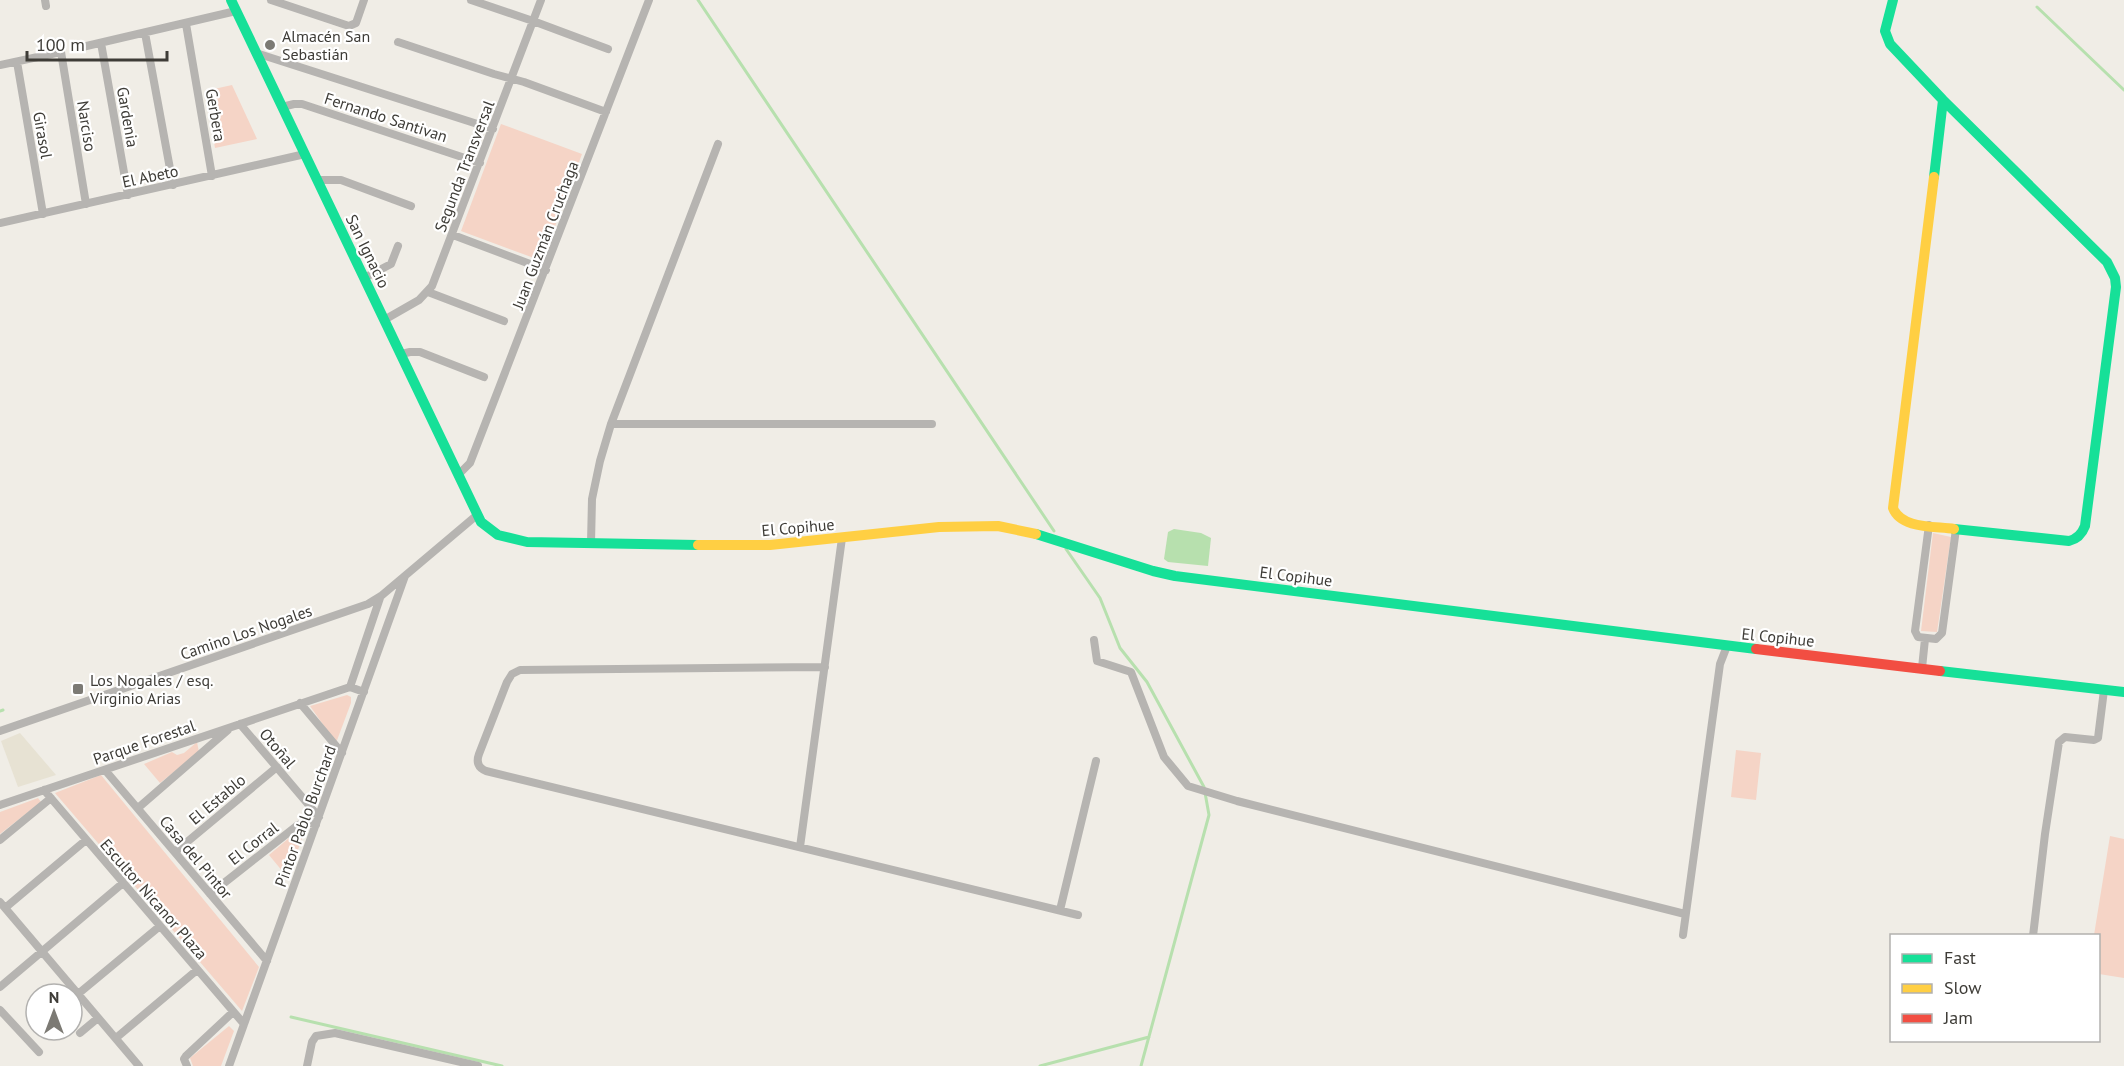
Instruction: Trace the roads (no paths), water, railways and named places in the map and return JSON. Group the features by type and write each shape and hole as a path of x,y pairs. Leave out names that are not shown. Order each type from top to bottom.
{"main road":[{"name":"San Ignacio","path":"231,0 477,515"},
{"path":"1893,0 1885,31 1890,44 1943,100 2107,262 2115,278 2116,287 2085,526 2075,540 2069,542 1929,525 1900,519 1895,513 1893,503 1943,100"},
{"name":"El Copihue","path":"477,515 489,530 508,539 527,542 762,546 939,527 998,526 1043,535 1175,576 1726,646 2124,692"}],"street":[{"path":"271,0 349,26 356,23 364,0"},
{"path":"471,0 608,49"},
{"name":"Segunda Transversal","path":"384,320 410,306 428,292 436,278 540,0"},
{"name":"Juan Guzmán Cruchaga","path":"458,475 470,462 649,0"},
{"path":"78,48 237,11"},
{"name":"Gerbera","path":"186,24 213,176"},
{"path":"145,33 173,185"},
{"path":"398,42 606,112"},
{"name":"Gardenia","path":"101,43 128,195"},
{"name":"Narciso","path":"17,62 61,52 86,204"},
{"path":"256,53 493,129"},
{"path":"0,65 17,62"},
{"name":"Girasol","path":"17,62 43,213"},
{"name":"Fernando Santivan","path":"282,107 294,104 306,105 480,163"},
{"path":"591,543 592,499 611,424 718,144"},
{"name":"El Abeto","path":"0,222 305,154"},
{"path":"317,180 341,180 411,206"},
{"path":"453,235 546,270"},
{"path":"364,278 391,264 398,246"},
{"path":"428,292 504,321"},
{"path":"401,354 420,352 484,377"},
{"path":"611,424 932,424"},
{"name":"Camino Los Nogales","path":"0,731 364,606 381,596 477,515"},
{"path":"1929,525 1915,631 1918,637 1925,639 1936,639 1942,633 1956,529"},
{"path":"800,847 842,538"},
{"name":"Pintor Pablo Burchard","path":"229,1066 405,575"},
{"path":"364,692 350,687 381,596"},
{"path":"1922,669 1925,639"},
{"path":"1094,640 1097,661 1131,672 1164,757 1188,786 1685,914"},
{"path":"1683,935 1720,664 1726,646"},
{"path":"825,667 528,668 520,670 513,674 507,682 477,759 479,766 486,771 1078,915"},
{"name":"Parque Forestal","path":"0,805 350,687"},
{"path":"2033,934 2044,834 2059,742 2065,737 2094,740 2098,738 2104,690"},
{"path":"300,704 342,753"},
{"name":"Otoñal","path":"240,724 319,817"},
{"path":"138,808 231,727"},
{"path":"1060,910 1096,761"},
{"name":"El Establo","path":"175,852 277,767"},
{"name":"Casa del Pintor","path":"105,770 267,961"},
{"name":"Escultor Nicanor Plaza","path":"44,790 244,1024"},
{"path":"0,840 51,798"},
{"name":"El Corral","path":"210,894 298,825 307,822 316,825"},
{"path":"68,982 3,905 86,840"},
{"path":"0,987 123,883"},
{"path":"84,989 160,926"},
{"path":"116,1038 197,970"},
{"path":"84,1001 139,1066"},
{"path":"0,1010 39,1052"},
{"path":"186,1066 184,1059 186,1056 233,1012"},
{"path":"84,1030 98,1018"},
{"path":"307,1066 312,1042 316,1036 335,1033 478,1066"}],"waterway":[{"path":"698,0 1054,531"},
{"path":"2037,7 2124,90"},
{"path":"1066,549 1100,598 1120,648 1147,682 1204,787 1209,815 1141,1066"},
{"path":"291,1017 502,1066"},
{"path":"1040,1066 1149,1037"}],"place":[{"name":"Almacén San Sebastián","path":"270,45"},
{"name":"Los Nogales / esq. Virginio Arias","path":"78,689"}]}
